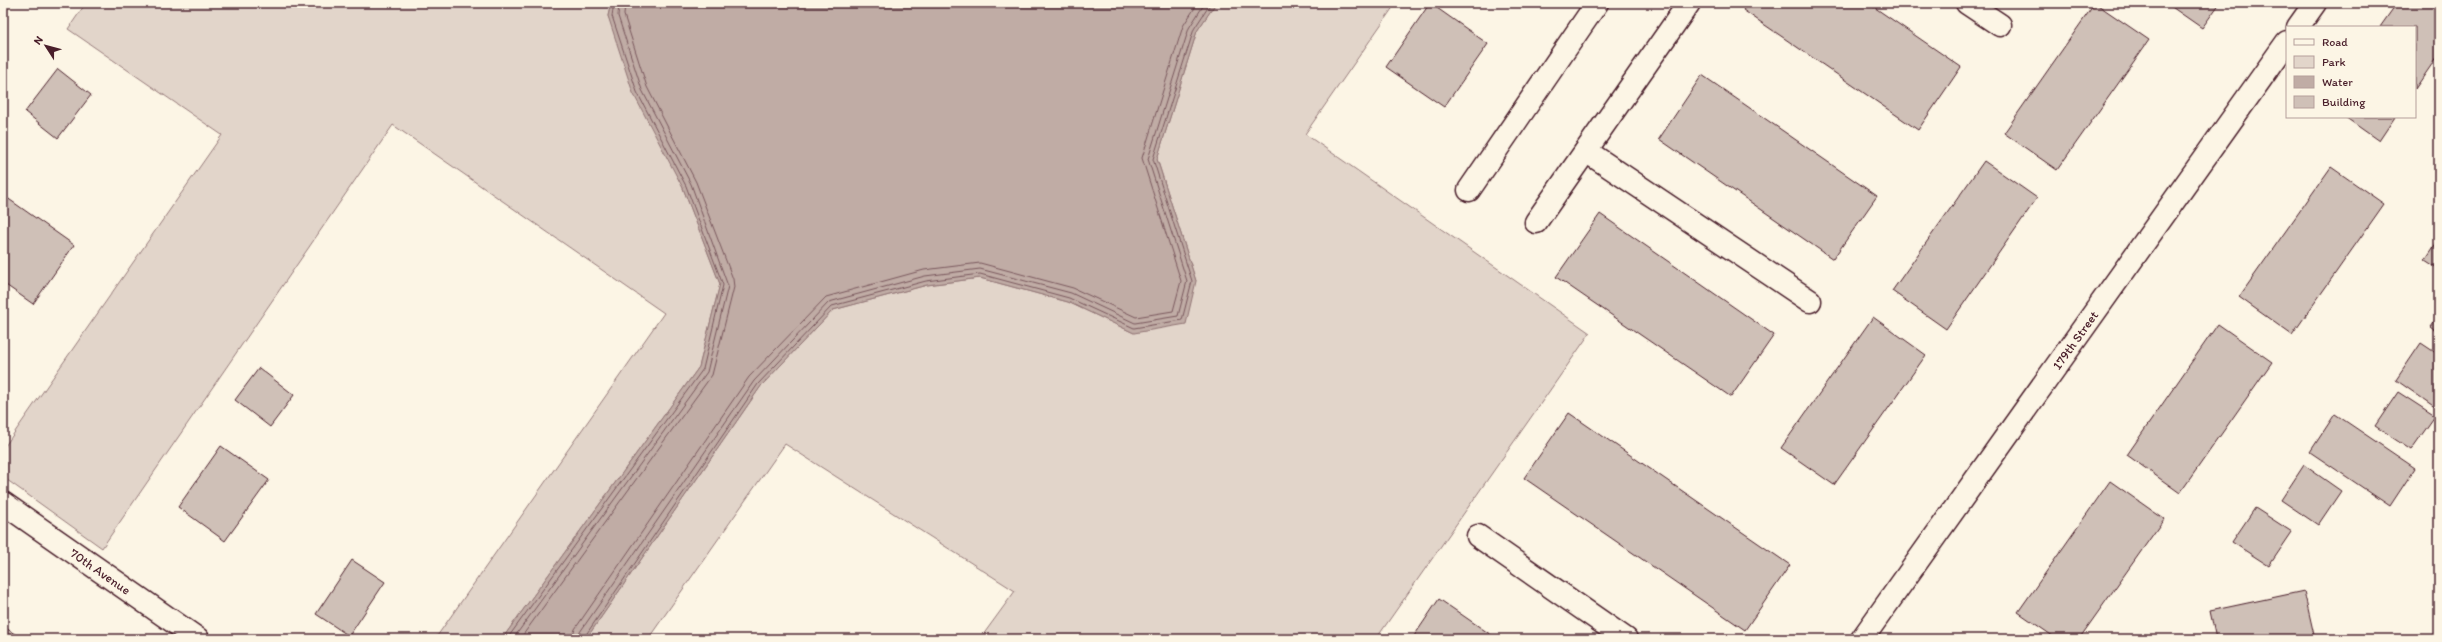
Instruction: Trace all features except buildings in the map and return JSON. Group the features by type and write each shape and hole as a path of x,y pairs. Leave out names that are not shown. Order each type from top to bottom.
{"street":[{"path":"1469,190 1597,3"},
{"path":"1536,222 1689,3"},
{"path":"1967,3 2000,25"},
{"path":"2299,26 2315,3"},
{"name":"179th Street","path":"1862,639 2286,43"},
{"path":"1586,151 1810,301"},
{"name":"70th Avenue","path":"3,503 198,639"},
{"path":"1478,536 1626,639"}],"green space":[{"path":"86,3 611,3 608,16 683,188 720,284 699,367 502,639 435,639 664,313 393,125 102,548 3,477 3,449 222,135 68,29"},
{"path":"1216,3 1396,3 1305,134 1590,333 1376,639 980,639 1015,591 785,444 648,639 586,639 761,386 833,310 927,285 980,278 1068,302 1134,333 1196,281 1157,159 1197,31"}],"water":[{"path":"611,3 1216,3 1197,31 1157,159 1196,281 1186,324 1134,333 1068,302 980,278 927,285 833,310 761,386 586,639 502,639 699,367 720,284 683,188 633,93 608,16"}]}
